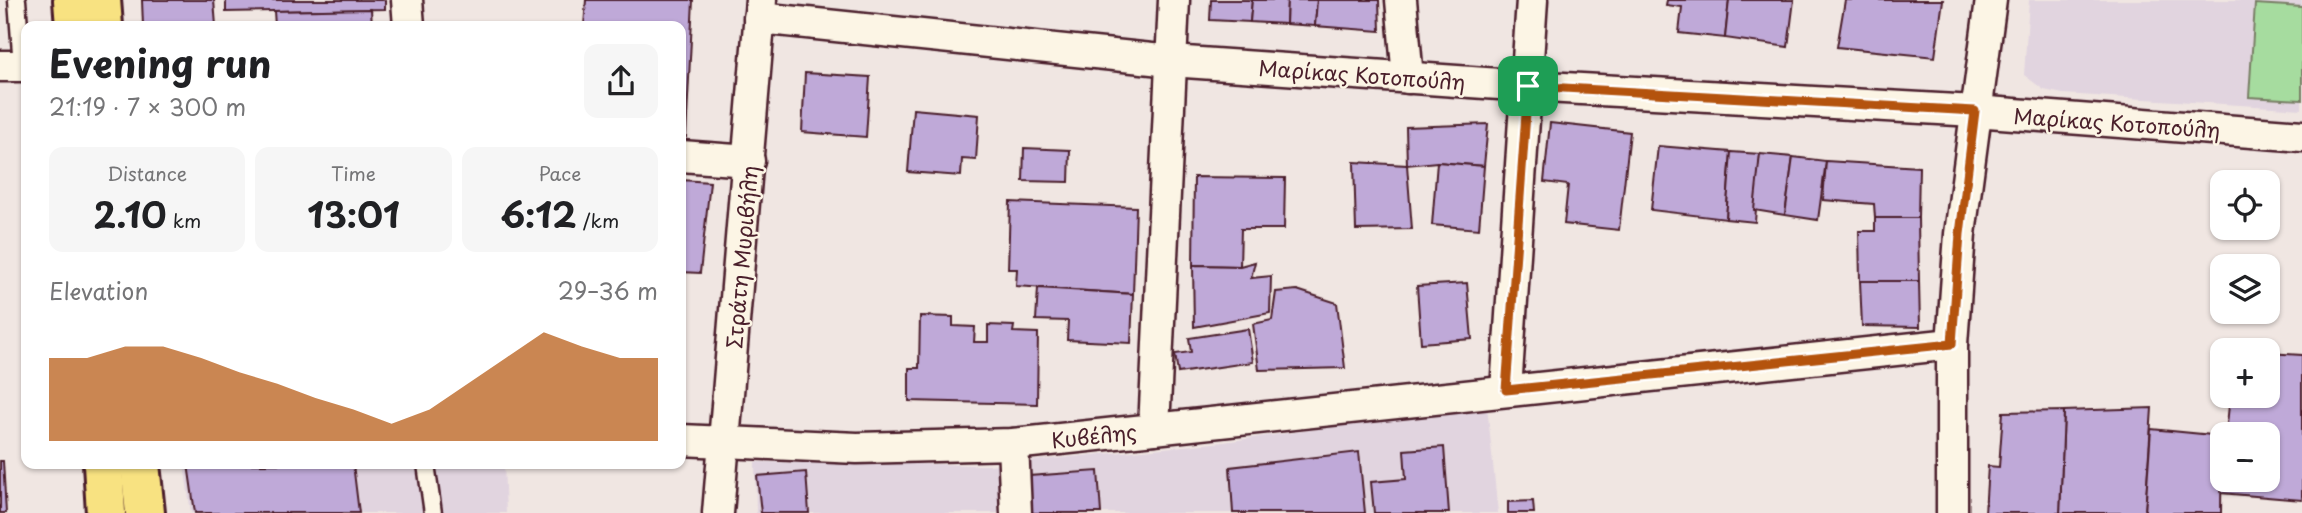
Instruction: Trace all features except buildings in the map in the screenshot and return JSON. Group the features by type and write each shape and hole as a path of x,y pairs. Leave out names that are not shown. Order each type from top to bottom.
{"main road":[{"path":"73,0 75,21"},
{"path":"101,0 103,21"},
{"path":"103,469 106,513"},
{"path":"141,469 145,513"}],"street":[{"path":"407,0 409,21"},
{"path":"1154,429 1174,0"},
{"path":"1401,0 1408,78"},
{"path":"1506,390 1532,0"},
{"path":"1952,513 1952,344 1960,234 1991,0"},
{"name":"Μαρίκας Κοτοπούλη","path":"760,9 1171,61 1528,86 1975,111 2302,136"},
{"name":"Στράτη Μυριβήλη","path":"718,513 760,9"},
{"path":"686,156 749,161"},
{"name":"Κυβέλης","path":"686,440 893,448 1013,443 1952,344"},
{"path":"1013,443 1016,513"}],"lane":[{"path":"16,66 17,0"},
{"path":"427,469 433,513"}],"shaded area":[{"path":"2029,0 2302,0 2302,109 2063,94 2044,90 2024,75"},
{"path":"1487,405 1498,513 756,513 755,462 989,465 1224,442"},
{"path":"185,469 504,469 506,513 191,513"}],"green space":[{"path":"2255,4 2302,7 2302,100 2249,97"}],"route":[{"path":"1528,86 1975,111 1960,234 1952,344 1506,390 1528,86"}]}
